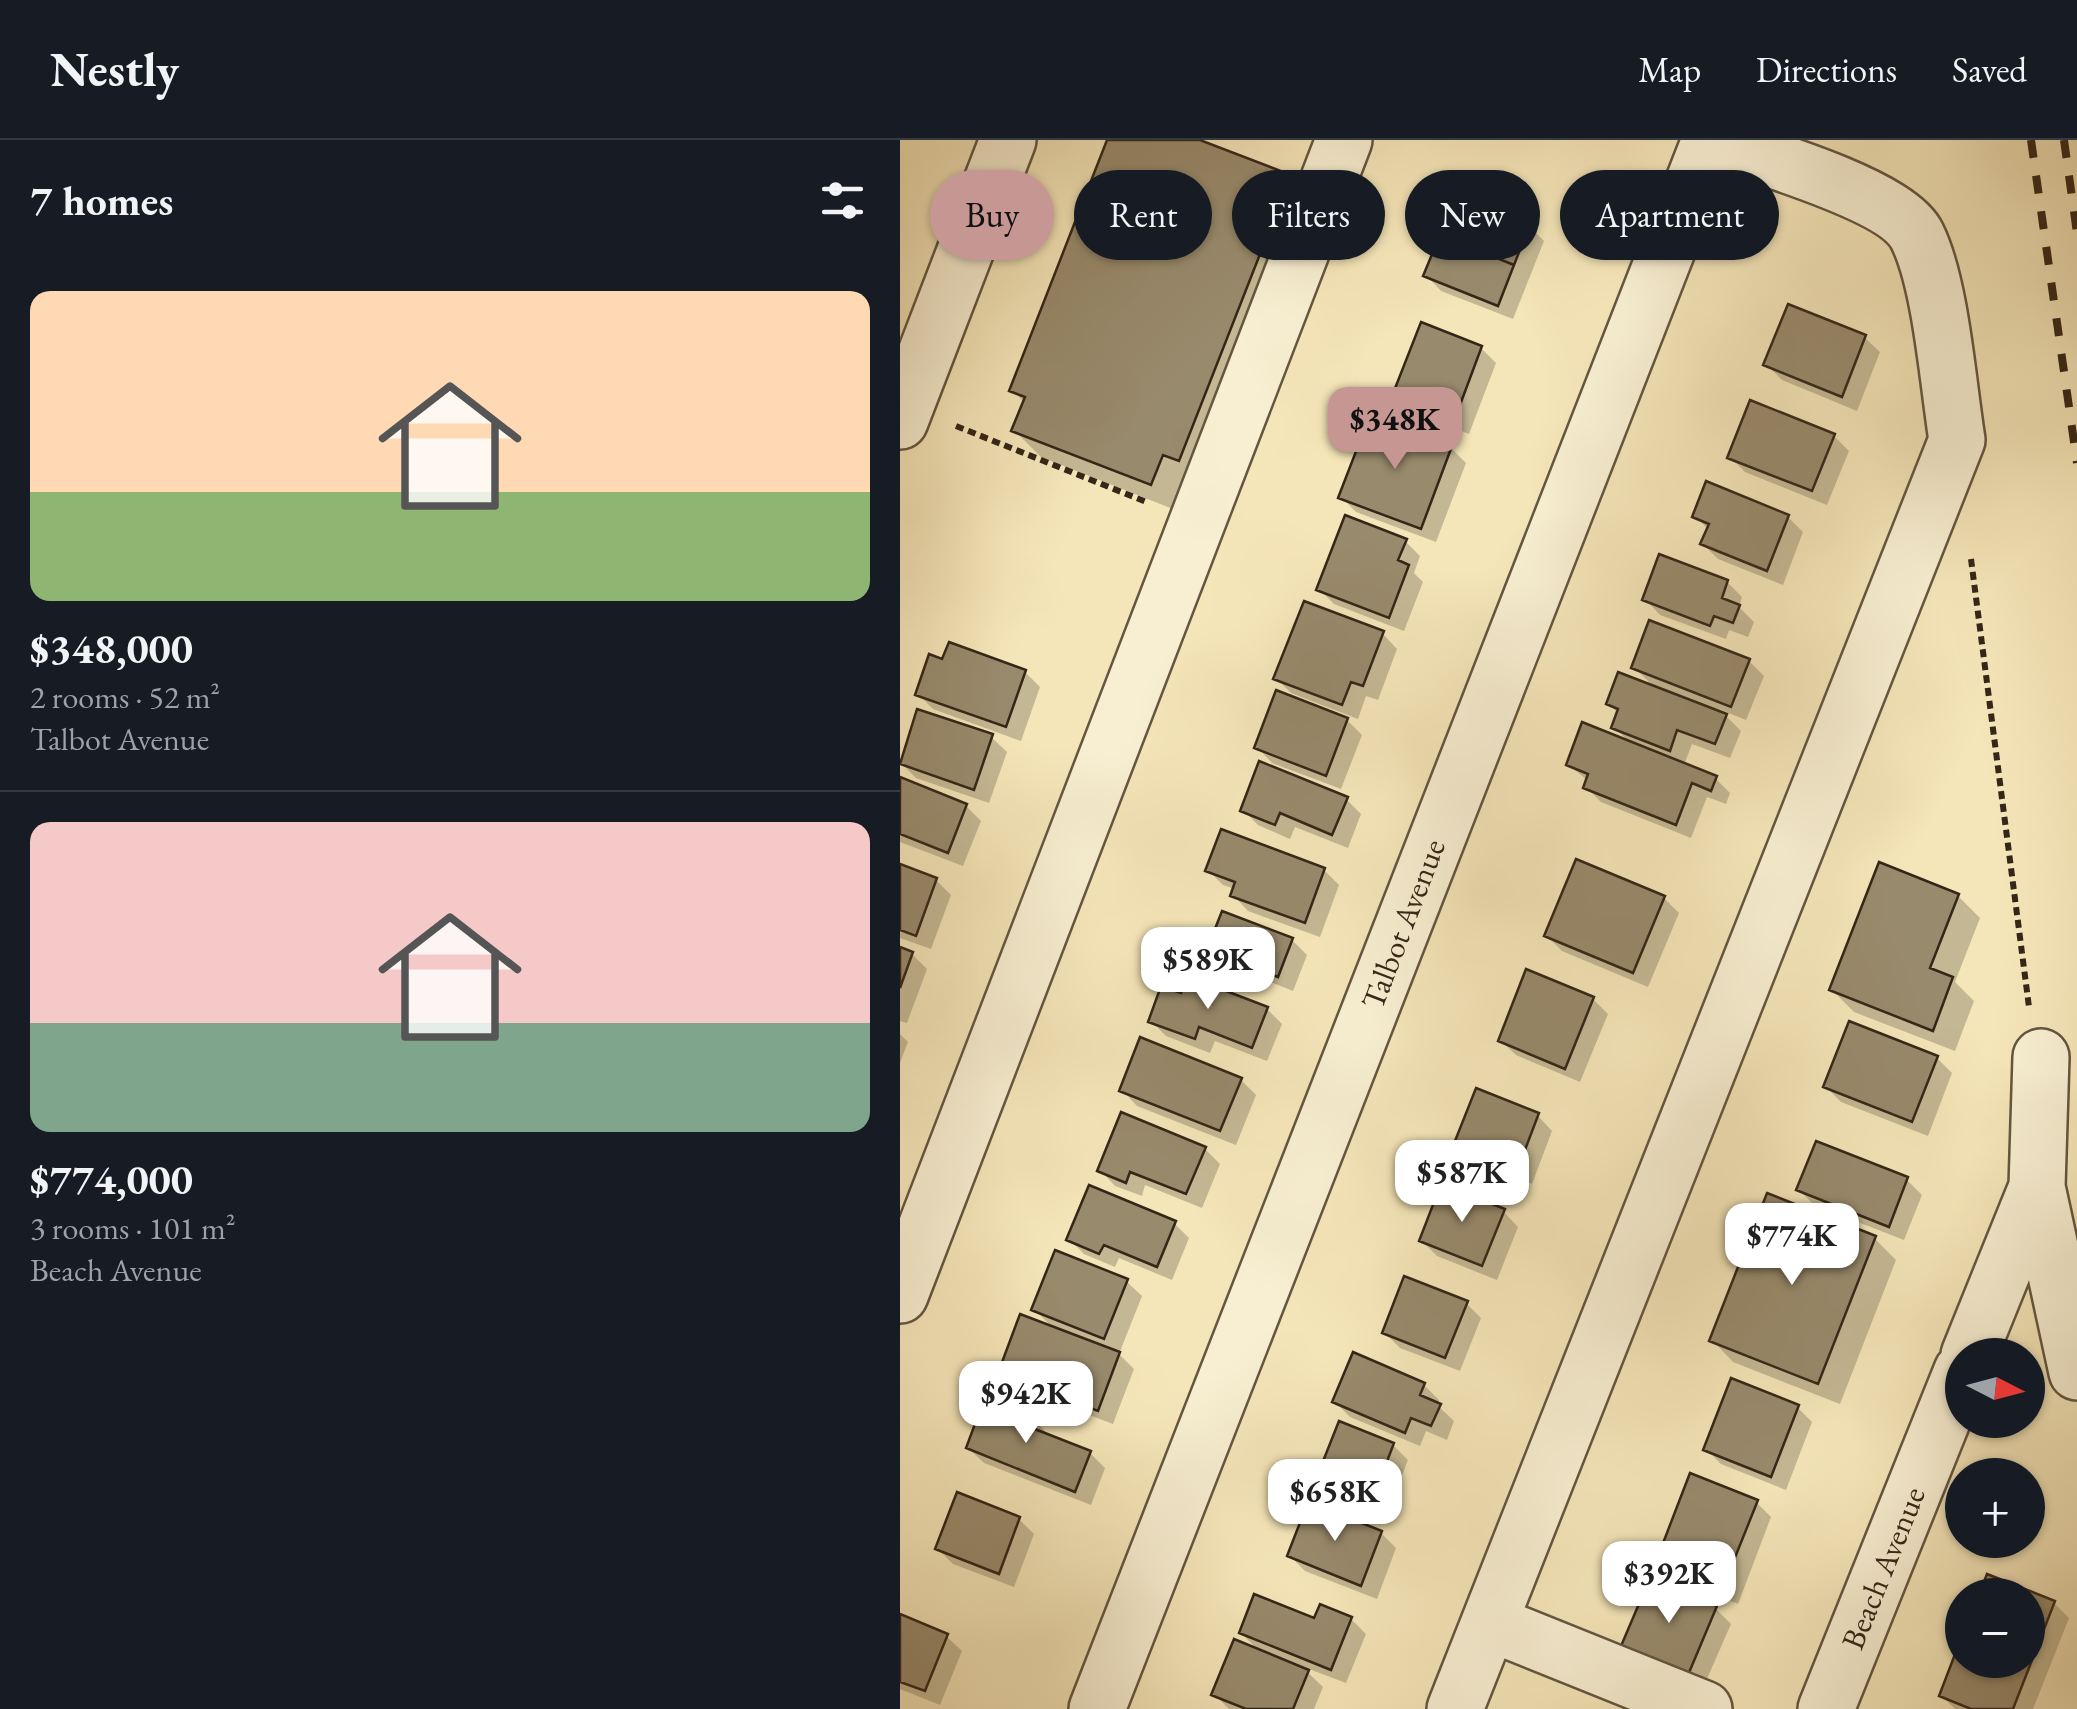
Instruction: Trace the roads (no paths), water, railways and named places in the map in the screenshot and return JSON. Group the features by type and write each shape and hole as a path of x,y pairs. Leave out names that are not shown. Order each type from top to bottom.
{"street":[{"path":"900,420 1008,140"},
{"path":"900,1295 1344,140"},
{"path":"1455,1709 1957,440 1933,289 1916,234 1895,212 1866,197 1710,140"},
{"name":"Talbot Avenue","path":"1097,1709 1710,140"},
{"path":"2041,1057 2037,1188 2077,1372"},
{"path":"1976,1338 2037,1188"},
{"name":"Beach Avenue","path":"1826,1709 1945,1413"},
{"path":"1490,1622 1704,1709"}],"railway":[{"path":"2031,140 2077,463"},
{"path":"2064,140 2077,233"}]}
